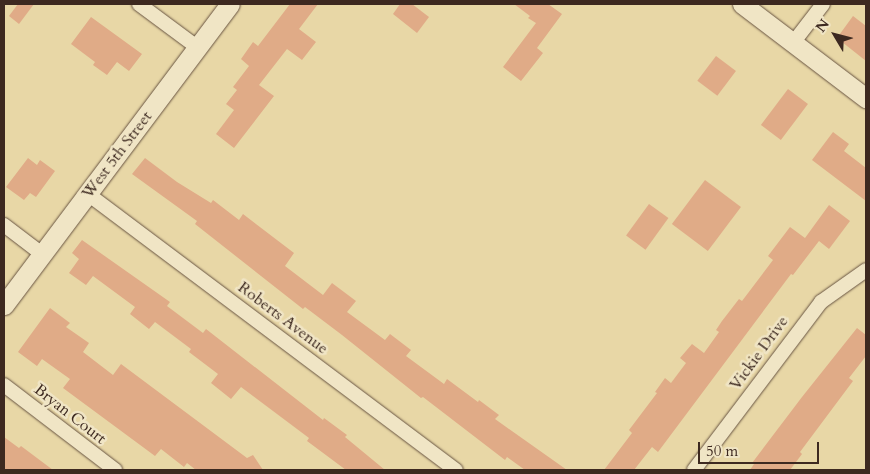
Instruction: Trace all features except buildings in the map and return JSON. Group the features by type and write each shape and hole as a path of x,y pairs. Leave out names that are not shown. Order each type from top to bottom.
{"street":[{"path":"139,4 197,48"},
{"name":"West 5th Street","path":"4,305 230,4"},
{"path":"742,4 866,98"},
{"path":"793,43 822,4"},
{"name":"Roberts Avenue","path":"88,194 456,470"},
{"path":"4,225 42,254"},
{"name":"Vickie Drive","path":"694,470 821,302 866,270"},
{"name":"Bryan Court","path":"4,385 115,470"}]}
